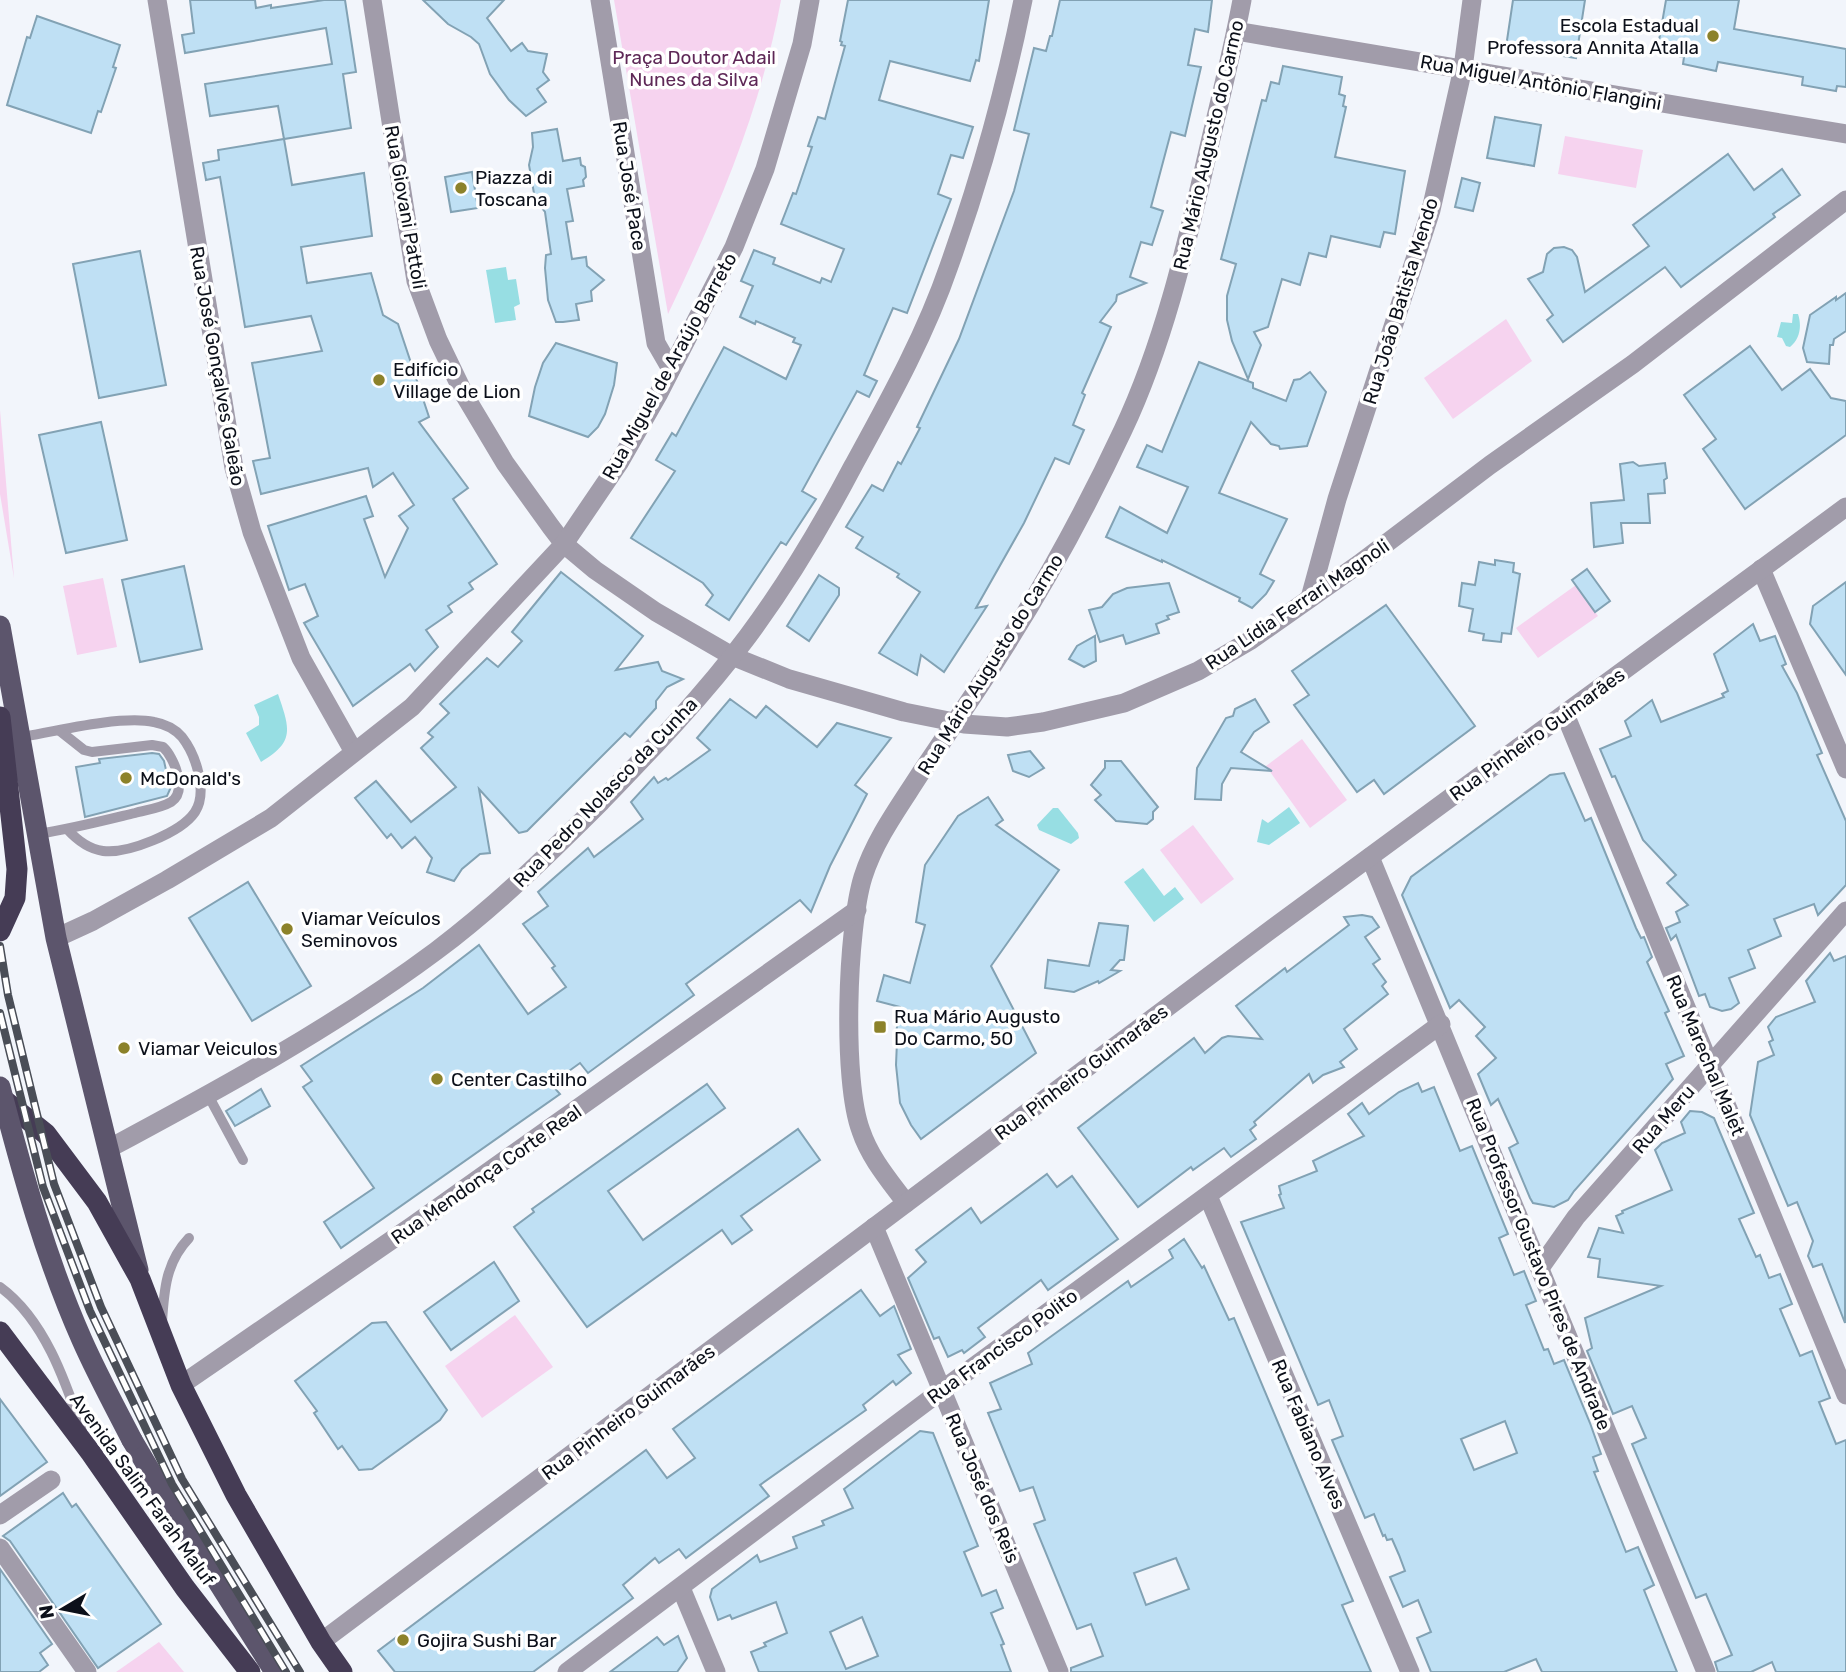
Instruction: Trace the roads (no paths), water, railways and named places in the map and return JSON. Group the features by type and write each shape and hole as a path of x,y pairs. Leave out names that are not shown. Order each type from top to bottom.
{"highway":[{"path":"0,717 17,869 15,898 0,931"},
{"path":"0,1097 46,1134 97,1202 140,1279 181,1385 259,1538 342,1672"},
{"name":"Avenida Salim Farah Maluf","path":"0,1332 91,1452 185,1588 250,1672"}],"main road":[{"path":"0,626 56,938 140,1279"},
{"path":"0,1087 25,1181 82,1339 132,1440 275,1672"}],"street":[{"name":"Rua José Gonçalves Galeão","path":"157,0 234,468 252,532 301,658 354,752"},
{"name":"Rua Giovani Pattoli","path":"372,0 416,281 438,340 465,396 505,463 565,544"},
{"name":"Rua José Pace","path":"600,0 656,343 671,369"},
{"name":"Rua Miguel de Araújo Barreto","path":"56,938 167,880 271,818 412,707 565,544 619,463 734,247 765,169 802,44 810,0"},
{"name":"Rua Pedro Nolasco da Cunha","path":"108,1149 203,1097 376,994 436,951 537,867 653,749 732,656 800,562 898,383 949,268 980,171 1014,47 1023,0"},
{"name":"Rua Mário Augusto do Carmo","path":"906,1203 876,1163 860,1130 854,1099 850,1052 851,974 862,879 876,844 998,658 1064,547 1125,427 1175,284 1242,0"},
{"name":"Rua João Batista Mendo","path":"1310,598 1337,499 1431,210 1463,68 1472,0"},
{"name":"Rua Miguel Antônio Flangini","path":"1236,31 1846,134"},
{"name":"Rua Lídia Ferrari Magnoli","path":"565,544 595,570 656,612 732,656 802,682 904,712 955,722 1007,727 1043,722 1124,703 1198,671 1251,640 1633,364 1846,200"},
{"name":"Rua Pinheiro Guimarães","path":"321,1642 1370,857 1846,507"},
{"path":"1761,569 1846,769"},
{"name":"Rua Marechal Malet","path":"1565,714 1846,1395"},
{"name":"Rua Professor Gustavo Pires de Andrade","path":"1370,857 1706,1672"},
{"name":"Rua Mendonça Corte Real","path":"181,1385 412,1226 858,910"},
{"name":"Rua Meru","path":"1540,1268 1576,1217 1846,911"},
{"name":"Rua Francisco Polito","path":"568,1672 942,1390 1441,1024"},
{"name":"Rua Fabiano Alves","path":"1208,1196 1410,1672"},
{"name":"Rua José dos Reis","path":"874,1227 1059,1672"},
{"path":"0,1515 51,1480"},
{"path":"0,1548 87,1672"},
{"path":"681,1588 716,1672"}],"lane":[{"path":"22,737 129,720 151,721 167,725 181,736 190,750 200,789 200,801 193,815 179,827 156,839 112,851 94,848 67,830"},
{"path":"38,834 67,830 166,804 175,798 178,788 174,765 163,747 152,745 92,752 84,750 60,731"},
{"path":"203,1097 243,1160"},
{"path":"161,1336 164,1285 175,1258 189,1238"},
{"path":"0,1287 9,1293 33,1323 56,1361 91,1452"}],"water":[{"path":"506,267 508,280 516,279 520,304 514,307 516,320 495,323 486,270"},
{"path":"1793,314 1798,314 1800,328 1790,347 1786,346 1782,338 1777,337 1781,322 1792,323"},
{"path":"278,694 287,734 280,748 261,762 246,733 259,725 254,705"},
{"path":"1289,807 1300,823 1269,845 1257,842 1262,819 1268,823"},
{"path":"1053,808 1058,808 1078,833 1079,838 1071,844 1039,830 1037,825"},
{"path":"1143,868 1164,896 1175,887 1184,899 1154,922 1124,882"}],"railway":[{"path":"0,946 8,995 54,1184 101,1307 182,1479 300,1672"},
{"path":"0,1013 43,1187 90,1311 172,1484 286,1672"}],"place":[{"name":"Escola Estadual Professora Annita Atalla","path":"1713,36"},
{"name":"Piazza di Toscana","path":"461,188"},
{"name":"Edifício Village de Lion","path":"379,380"},
{"name":"McDonald's","path":"126,778"},
{"name":"Viamar Veículos Seminovos","path":"287,929"},
{"name":"Rua Mário Augusto Do Carmo, 50","path":"880,1027"},
{"name":"Viamar Veiculos","path":"124,1048"},
{"name":"Center Castilho","path":"437,1079"},
{"name":"Gojira Sushi Bar","path":"403,1640"}],"park label":[{"name":"Praça Doutor Adail Nunes da Silva","path":"694,68"}]}
